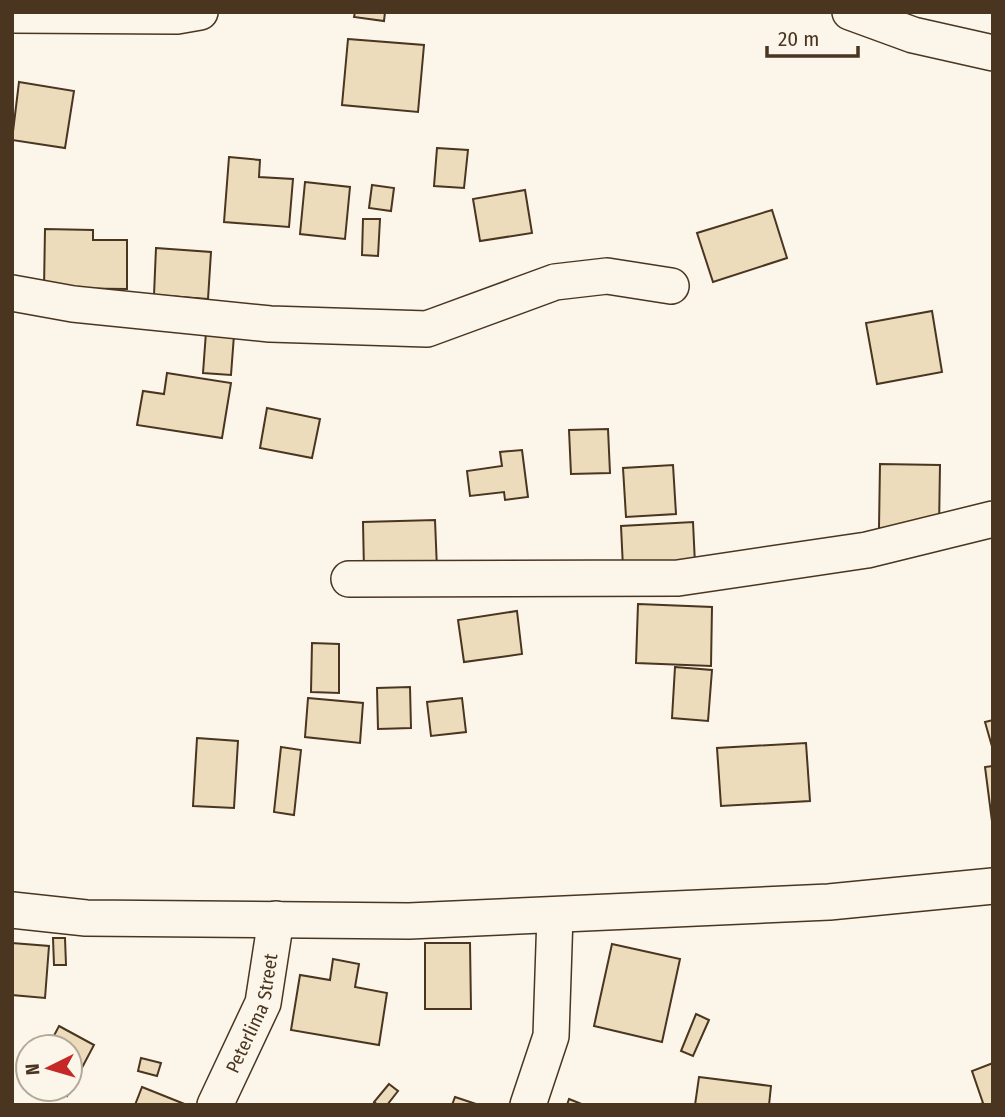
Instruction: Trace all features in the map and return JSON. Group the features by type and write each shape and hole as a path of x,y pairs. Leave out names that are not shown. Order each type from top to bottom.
{"street":[{"path":"12,15 177,16 200,12"},
{"path":"850,12 913,35 993,53"},
{"path":"12,293 73,304 270,324 427,329 555,282 607,276 671,286"},
{"path":"349,579 678,578 867,550 993,519"},
{"path":"12,910 86,918 409,921 828,902 993,886"},
{"path":"528,1105 551,1037 555,915"},
{"name":"Peterlima Street","path":"215,1105 263,1003 276,919"}],"building":[{"path":"355,12 385,12 384,21 354,17"},
{"path":"348,39 424,45 418,112 342,105"},
{"path":"19,82 74,91 65,148 12,140"},
{"path":"437,148 468,150 464,188 434,186"},
{"path":"229,157 260,160 259,177 293,179 289,227 224,222"},
{"path":"305,182 350,187 345,239 300,234"},
{"path":"372,185 394,188 391,211 369,208"},
{"path":"525,190 532,233 480,241 473,199"},
{"path":"772,210 787,258 713,282 697,233"},
{"path":"363,219 380,219 378,256 362,255"},
{"path":"45,229 93,230 93,240 127,240 127,289 44,288"},
{"path":"156,248 211,252 208,299 154,295"},
{"path":"932,311 942,372 877,384 866,323"},
{"path":"206,332 234,335 231,375 203,373"},
{"path":"167,373 231,383 222,438 137,425 143,391 164,394"},
{"path":"267,408 320,419 312,458 260,448"},
{"path":"608,429 610,473 571,474 569,430"},
{"path":"522,450 528,497 505,500 504,492 470,496 467,471 502,466 500,452"},
{"path":"880,464 940,465 939,529 879,528"},
{"path":"673,465 676,514 626,517 623,468"},
{"path":"435,520 437,569 364,571 363,522"},
{"path":"693,522 695,564 623,568 621,526"},
{"path":"638,604 712,607 711,666 636,663"},
{"path":"517,611 522,654 464,662 458,620"},
{"path":"312,643 339,644 339,693 311,692"},
{"path":"675,667 712,670 708,721 672,718"},
{"path":"410,687 411,728 378,729 377,688"},
{"path":"308,698 363,703 360,743 305,737"},
{"path":"462,698 466,732 431,736 427,702"},
{"path":"993,720 993,750 985,722"},
{"path":"197,738 238,741 234,808 193,806"},
{"path":"806,743 810,801 721,806 717,748"},
{"path":"281,747 301,750 294,815 274,812"},
{"path":"993,766 993,829 985,767"},
{"path":"53,938 65,938 66,965 54,965"},
{"path":"12,943 49,946 45,998 12,995"},
{"path":"425,943 470,943 471,1009 425,1009"},
{"path":"612,944 680,959 662,1042 594,1026"},
{"path":"333,959 359,964 355,987 387,993 379,1045 291,1030 300,975 330,980"},
{"path":"696,1014 709,1020 693,1056 681,1051"},
{"path":"59,1026 72,1033 55,1033"},
{"path":"84,1040 94,1045 84,1064"},
{"path":"141,1058 161,1063 157,1076 138,1071"},
{"path":"993,1063 993,1105 979,1105 983,1103 972,1071"},
{"path":"699,1077 771,1086 769,1105 695,1105"},
{"path":"389,1084 398,1091 387,1105 378,1105 374,1102"},
{"path":"142,1087 187,1105 135,1105"},
{"path":"455,1097 479,1105 452,1105"},
{"path":"569,1099 584,1105 567,1105"}]}
